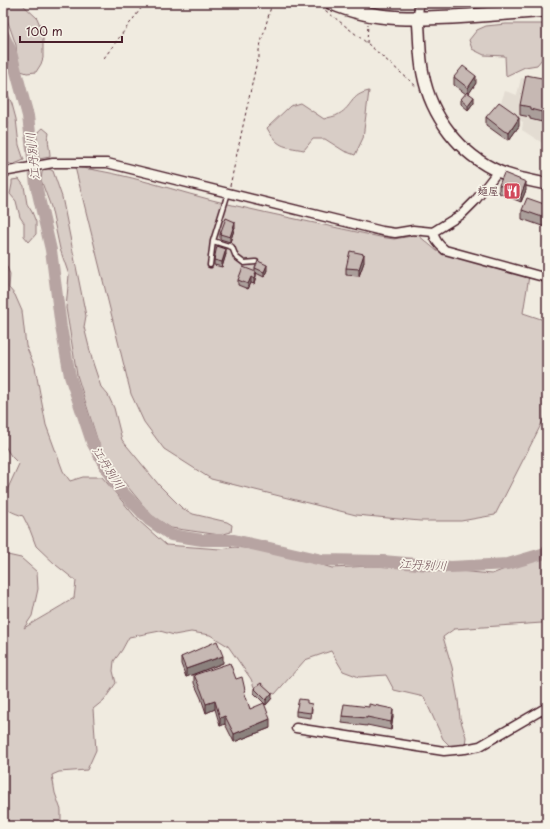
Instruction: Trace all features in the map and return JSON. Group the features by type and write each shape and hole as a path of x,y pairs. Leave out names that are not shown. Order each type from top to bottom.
{"main road":[{"path":"332,3 369,14 418,19 547,10"},
{"path":"418,19 422,72 435,110 451,135 484,164 512,176 547,184"}],"street":[{"path":"418,3 418,19"},
{"path":"3,172 53,163 107,163 395,233 413,230 433,232 446,225 475,201 498,171"},
{"path":"433,232 434,238 445,250 547,278"},
{"path":"296,728 444,751 480,746 547,707"}],"lane":[{"path":"210,265 213,241 228,193"},
{"path":"213,241 232,247 236,257 244,263 256,262"}],"path":[{"path":"104,58 145,3"},
{"path":"228,193 257,62 259,60 259,50 272,3"},
{"path":"316,3 367,43 418,88"},
{"path":"367,43 369,14"}],"shaded area":[{"path":"3,3 21,3 37,18 43,33 43,58 36,72 27,73 21,71 17,60 16,45 3,8"},
{"path":"506,24 545,24 547,27 547,53 537,65 525,67 506,76 505,56 484,55 472,49 469,40 477,30 486,26"},
{"path":"3,67 5,88 12,104 16,119 19,145 24,160 12,165 8,163 5,157 8,122 3,109"},
{"path":"521,78 547,82 547,146 522,130 523,122 500,105 505,91 517,95"},
{"path":"369,91 363,138 355,155 344,151 325,139 313,139 304,150 286,147 274,139 267,128 290,106 300,103 324,119 336,116 344,111 358,95"},
{"path":"43,128 49,133 48,140 50,157 39,159 37,138 38,134"},
{"path":"75,167 133,178 228,204 380,237 394,239 418,235 437,251 529,276 523,313 547,321 547,413 495,515 461,521 420,521 356,515 211,479 164,449 144,422 131,394"},
{"path":"47,168 53,171 62,197 86,316 84,327 93,363 101,387 108,395 114,408 122,440 159,485 182,508 193,514 227,522 232,525 231,532 220,535 171,528 151,515 114,470 98,442 77,375 66,308 69,275 60,249 51,207 41,180 42,172"},
{"path":"19,179 24,186 27,204 36,222 36,234 29,242 24,236 24,223 20,217 16,201 10,194 12,180"},
{"path":"6,265 10,274 9,288 15,295 22,311 26,346 35,367 46,425 63,471 70,481 83,477 102,477 138,520 166,545 220,549 235,547 270,551 332,568 370,566 436,569 492,574 510,567 529,563 547,555 547,620 542,623 454,629 443,637 452,667 460,718 466,737 465,745 450,746 443,739 424,697 394,690 386,675 359,677 343,671 331,651 305,660 275,694 254,687 251,679 228,646 210,635 191,632 174,635 160,631 129,637 114,661 113,671 116,683 104,700 93,709 96,750 87,770 59,772 52,775 55,793 61,810 61,826 3,826 3,554 21,558 37,572 38,589 32,616 24,628 74,598 76,581 36,546 23,516 16,514 7,508 3,503 3,499 19,464 11,456 3,443 3,266"}],"building":[{"path":"463,66 476,76 468,88 454,77"},
{"path":"526,75 547,79 547,105 545,104 545,109 542,112 520,105"},
{"path":"467,92 474,97 468,105 461,99"},
{"path":"499,102 516,114 519,118 509,133 504,131 486,117"},
{"path":"504,173 526,182 521,195 499,185"},
{"path":"527,198 547,205 547,218 522,210"},
{"path":"226,218 235,222 230,237 220,234"},
{"path":"217,246 226,249 222,262 214,260"},
{"path":"350,251 364,254 359,269 346,268"},
{"path":"258,261 267,265 264,272 255,268"},
{"path":"243,267 256,272 254,279 251,277 248,284 238,280"},
{"path":"217,641 223,656 186,669 181,657"},
{"path":"230,663 236,679 242,677 244,691 250,709 264,703 270,719 234,734 225,716 220,718 215,701 206,704 194,675"},
{"path":"261,683 272,693 266,700 254,688"},
{"path":"299,699 307,700 307,703 312,704 311,713 296,711"},
{"path":"344,704 369,707 369,704 393,709 391,722 367,717 342,716"}],"waterway":[{"name":"江丹別川","path":"3,34 10,49 28,116 36,185 51,250 61,327 70,376 92,442 115,484 149,520 171,535 202,540 234,540 322,560 383,561 451,567 508,564 547,552"}],"place":[{"name":"麺屋","path":"512,191"}]}
